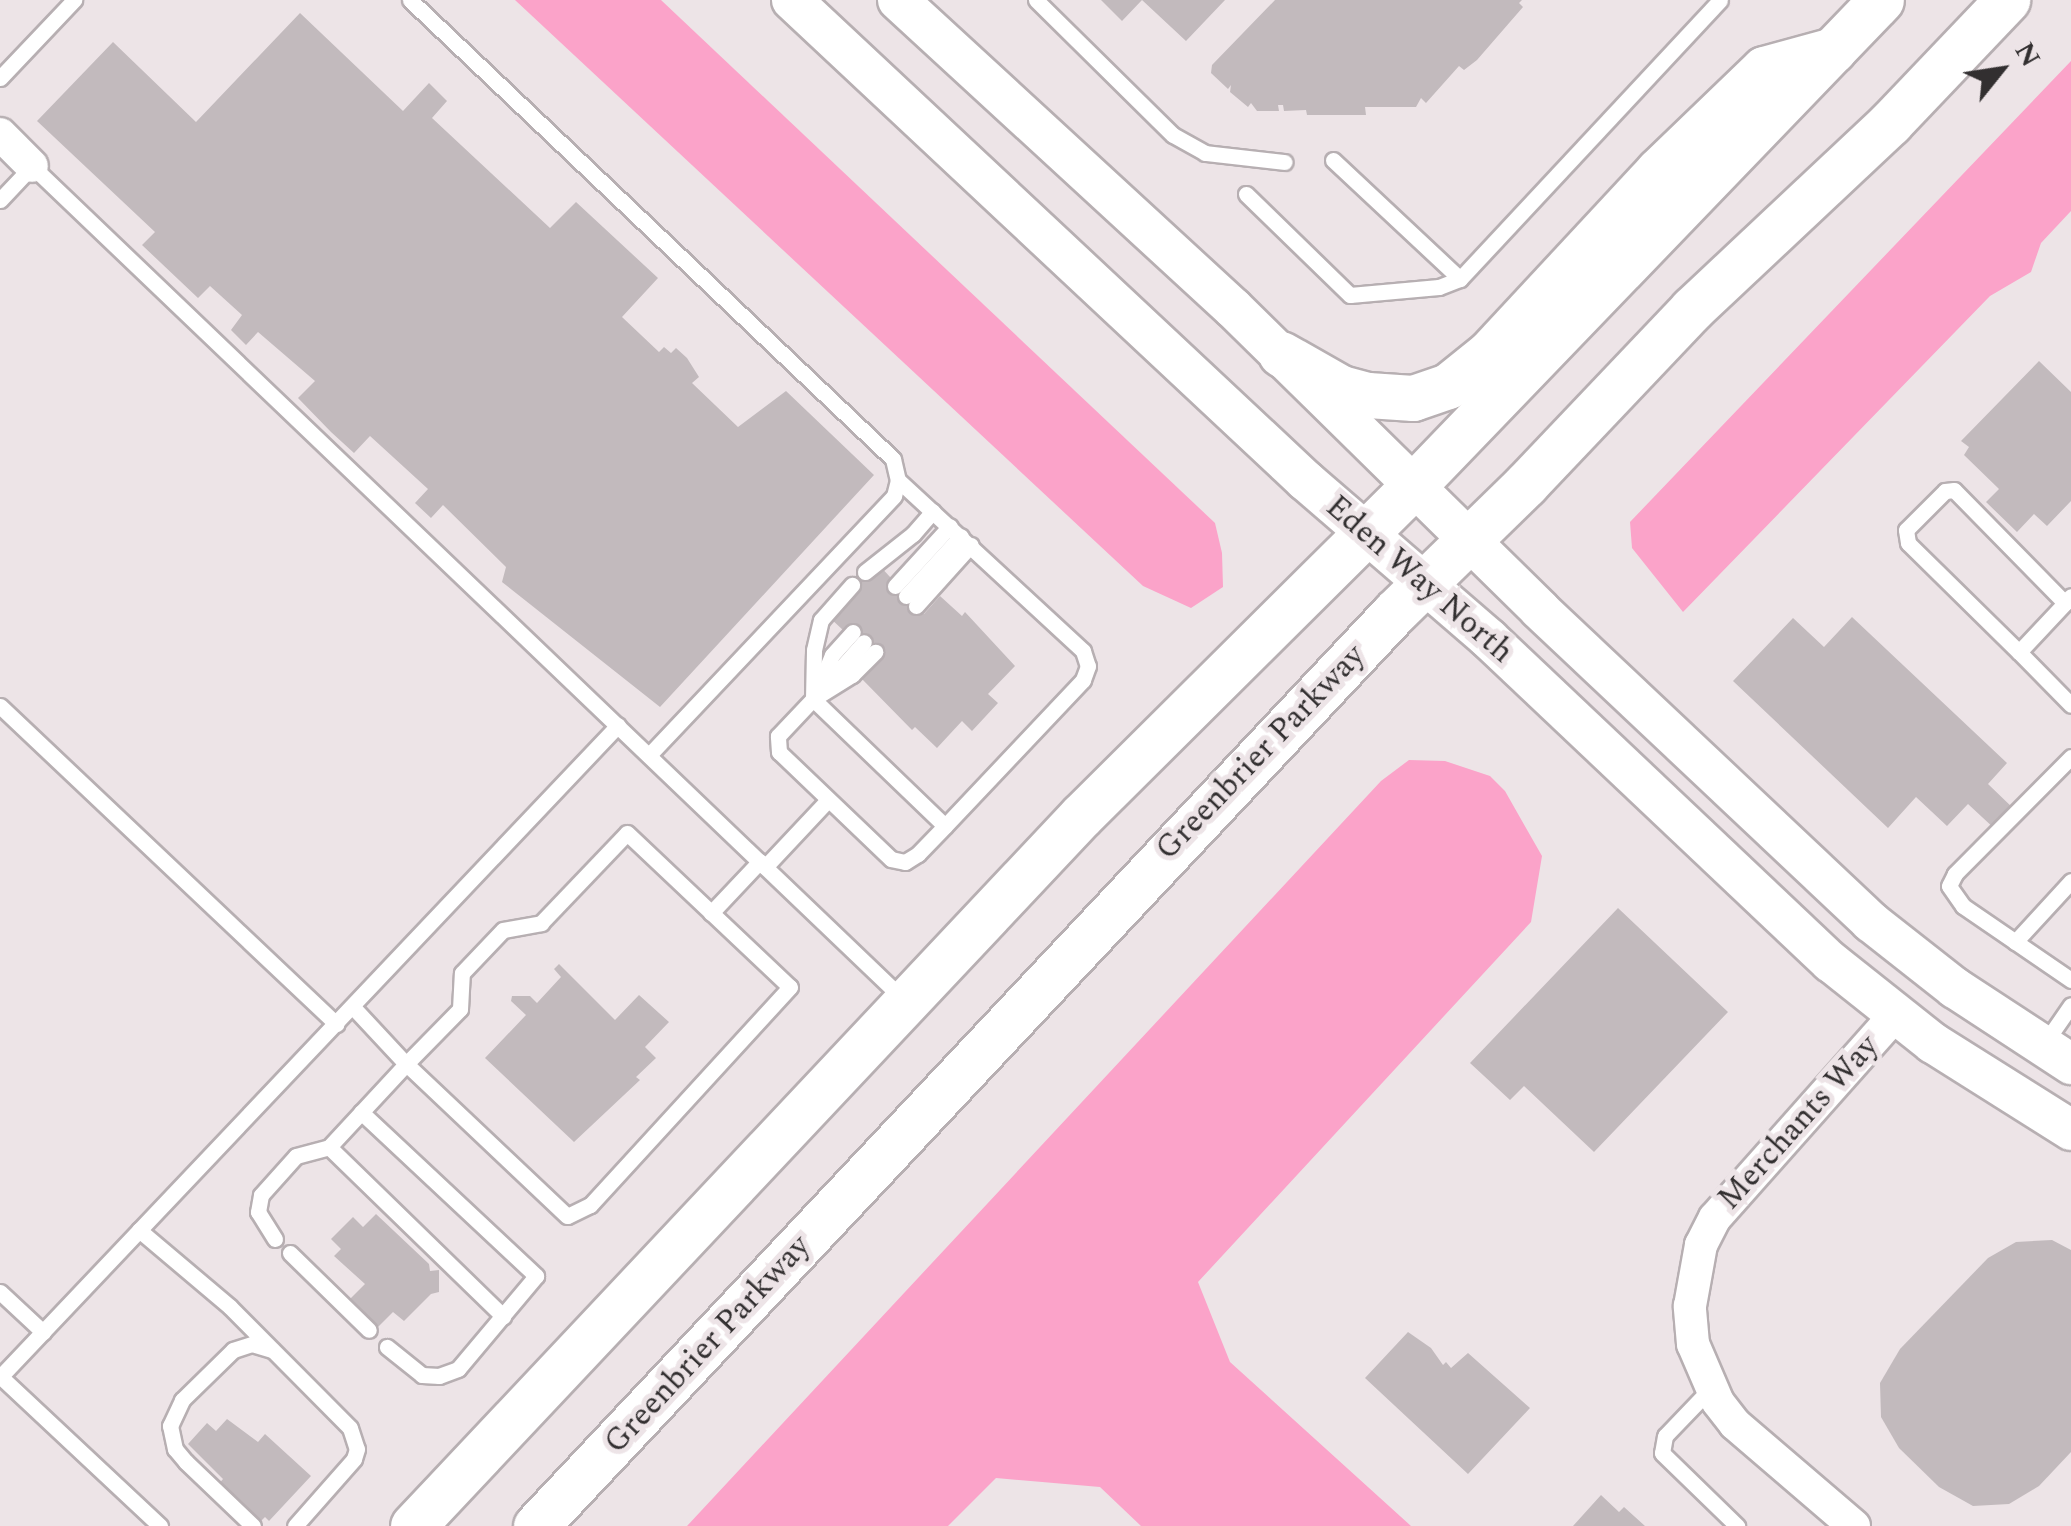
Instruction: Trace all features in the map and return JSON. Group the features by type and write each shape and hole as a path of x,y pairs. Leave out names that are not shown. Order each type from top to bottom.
{"main road":[{"path":"413,1526 1081,816 1414,484 1882,0"},
{"name":"Greenbrier Parkway","path":"536,1526 885,1158 1078,945 1424,584 1692,310 1890,124 2007,0"},
{"path":"1280,354 1341,388 1368,395 1413,398 1448,386 1489,353 1707,120 1764,69 1835,49"}],"street":[{"name":"Eden Way North","path":"792,0 1364,533 1489,639 1831,962 1896,1014 2012,1096 2071,1130"},
{"name":"Eden Way North","path":"898,0 1280,354 1469,540 1871,922 2056,1056"},
{"path":"0,134 32,166"},
{"name":"Merchants Way","path":"1854,1526 1736,1424 1710,1388 1693,1344 1690,1306 1694,1272 1705,1236 1730,1197 1896,1014"}],"lane":[{"path":"0,78 74,0"},
{"path":"410,0 893,459 898,480 894,496 649,754"},
{"path":"1036,0 1173,135 1205,153 1284,162"},
{"path":"1246,194 1350,295 1440,287 1460,278 1720,0"},
{"path":"1334,160 1460,278"},
{"path":"0,200 32,166 906,1002"},
{"path":"814,699 832,655 864,642 852,675 814,699 778,736 779,752 891,859 905,862 945,826 1083,680 1088,666 1083,650 898,480"},
{"path":"2018,652 2068,599 1954,490 1945,491 1906,530 1908,543 2071,706"},
{"path":"864,572 912,534 932,511"},
{"path":"961,536 906,596 961,536"},
{"path":"852,585 821,620 814,650 814,699 945,826"},
{"path":"0,706 336,1024"},
{"path":"160,1526 0,1377 618,725"},
{"path":"2071,758 1954,874 1949,886 1963,906 2071,980"},
{"path":"711,913 828,800"},
{"path":"276,1239 258,1212 262,1195 296,1156 329,1147 406,1064 460,1008 462,973 503,930 542,923 627,833 790,988 579,1214 567,1216 406,1064 352,1006"},
{"path":"2015,942 2071,881"},
{"path":"2056,1056 2071,1006"},
{"path":"361,1112 536,1276 458,1369 440,1376 422,1375 387,1347"},
{"path":"329,1147 503,1316"},
{"path":"140,1230 338,1413 357,1449 346,1472 296,1526"},
{"path":"290,1253 369,1330"},
{"path":"0,1292 42,1332"},
{"path":"253,1526 175,1449 170,1426 182,1400 233,1350 252,1344 275,1352"},
{"path":"1710,1388 1665,1436 1662,1453 1737,1526"}],"shaded area":[{"path":"515,0 661,0 1215,523 1222,553 1223,587 1191,608 1143,586"},
{"path":"2071,61 2071,211 2041,243 2031,272 1990,296 1683,612 1632,548 1630,522"},
{"path":"1409,760 1445,761 1490,776 1505,791 1542,856 1531,922 1198,1282 1230,1362 1411,1526 1141,1526 1100,1487 996,1478 948,1526 687,1526 1381,781"}],"building":[{"path":"1101,0 1142,0 1122,21"},
{"path":"1142,0 1225,0 1186,41"},
{"path":"1275,0 1522,0 1519,3 1523,7 1477,60 1464,70 1459,66 1426,103 1421,98 1416,107 1365,107 1366,115 1307,115 1306,110 1284,111 1283,105 1278,105 1279,111 1257,111 1251,103 1248,107 1230,92 1231,85 1228,89 1211,73 1212,65"},
{"path":"300,13 403,111 429,83 447,101 432,118 550,228 576,202 658,278 622,317 659,352 664,347 671,353 676,348 687,358 699,377 692,383 738,427 786,391 874,475 660,707 502,582 506,567 443,505 431,518 415,503 428,489 370,436 354,453 331,432 298,398 315,381 258,332 246,345 231,330 242,315 210,286 198,298 142,245 155,232 37,121 113,42 196,122"},
{"path":"2039,361 2071,392 2071,501 2047,526 2034,514 2017,532 1986,502 1999,489 1964,455 1969,447 1961,441"},
{"path":"879,565 924,614 940,596 962,616 965,612 1015,666 988,694 998,703 972,731 962,721 937,748 915,727 912,730 861,678 880,657 848,627 844,631 829,617 863,570"},
{"path":"1852,617 2007,763 1988,784 2015,810 1996,830 1968,804 1947,826 1916,797 1888,828 1733,681 1793,618 1824,647"},
{"path":"1618,908 1728,1012 1594,1152 1524,1086 1510,1100 1470,1063"},
{"path":"559,964 615,1020 639,995 669,1022 645,1047 656,1058 636,1077 640,1080 574,1142 485,1058 526,1015 511,1001 512,996 530,996 537,1003 561,977 554,969"},
{"path":"376,1214 429,1264 430,1271 439,1270 439,1292 431,1294 404,1321 393,1312 368,1337 339,1310 365,1284 334,1256 341,1249 331,1239 353,1217 363,1227"},
{"path":"2052,1240 2071,1250 2071,1452 2039,1486 2009,1504 1973,1506 1939,1487 1899,1448 1881,1417 1880,1383 1900,1349 1988,1258 2016,1242"},
{"path":"1408,1332 1451,1368 1468,1353 1530,1408 1468,1474 1365,1378"},
{"path":"227,1419 258,1442 265,1434 311,1476 269,1521 265,1517 261,1521 232,1493 228,1497 217,1486 223,1479 188,1444 207,1423 216,1431"},
{"path":"1601,1495 1619,1512 1624,1507 1645,1526 1573,1526"}]}
